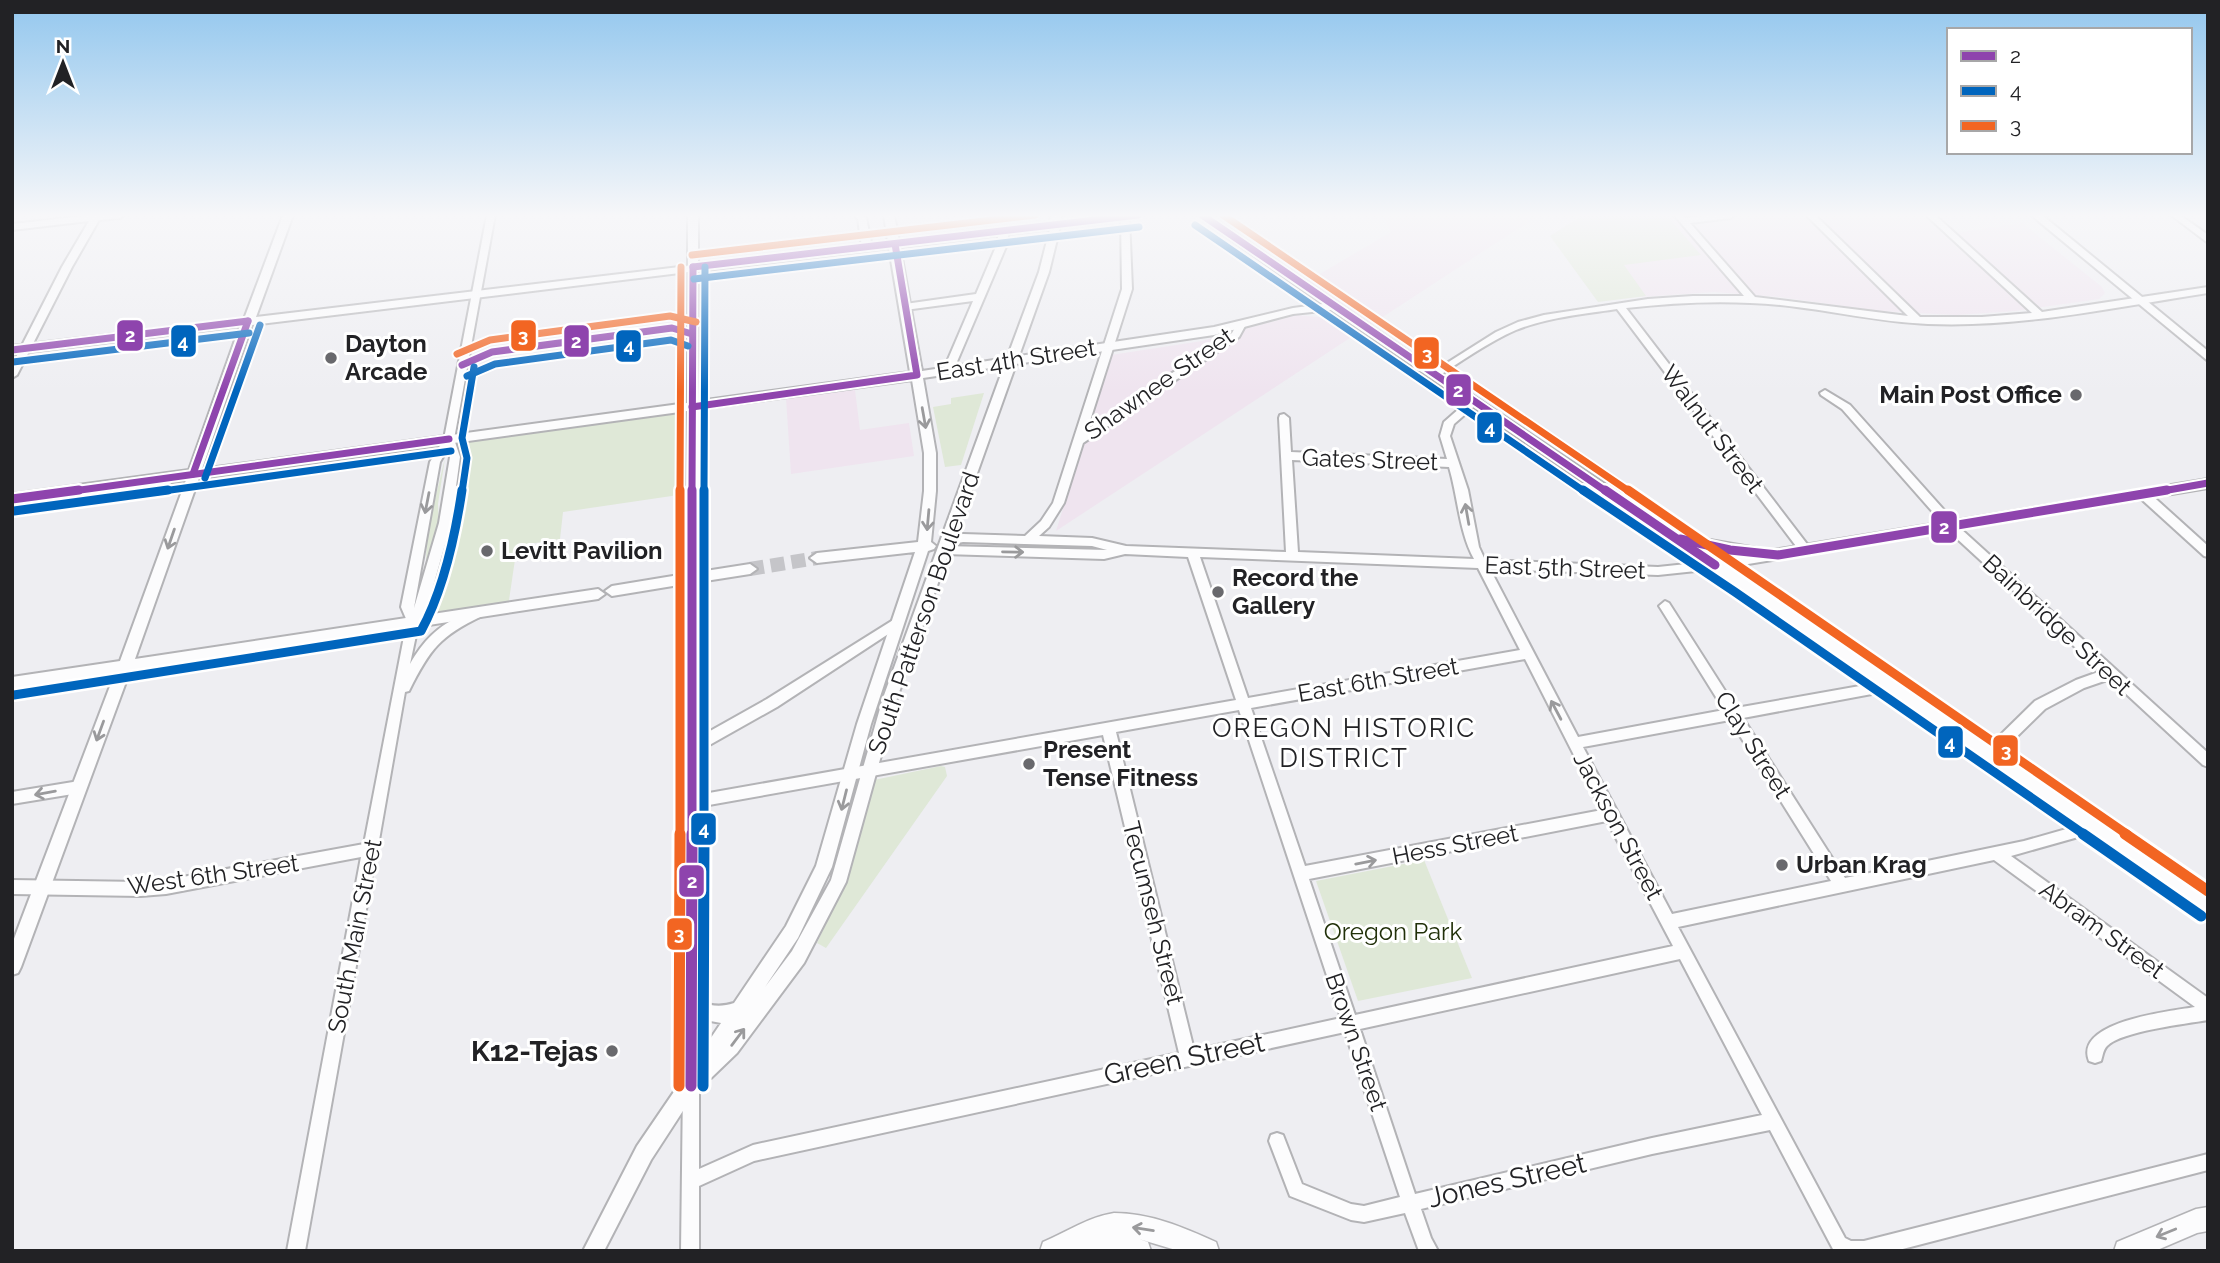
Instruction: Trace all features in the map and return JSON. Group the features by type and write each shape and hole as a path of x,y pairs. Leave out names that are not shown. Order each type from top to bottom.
{"highway":[{"path":"2126,1251 2196,1221 2208,1219"},
{"path":"1058,1248 1082,1234 1105,1226 1142,1227 1180,1238 1207,1251"},
{"path":"1058,1248 1139,1251"}],"main road":[{"path":"12,967 266,274"},
{"path":"12,350 635,274"},
{"path":"691,1086 693,274"},
{"name":"South Patterson Boulevard","path":"593,1251 644,1153 691,1086 738,1010 774,961 809,901 831,848 851,772 928,527 931,474 900,274"},
{"name":"South Patterson Boulevard","path":"691,1086 732,1047 798,957 817,925 846,858 890,698 1043,274"},
{"path":"1286,274 1715,565 2091,828 2208,906"},
{"path":"2108,274 2208,357"},
{"path":"1293,310 1301,304 1304,296 1298,282"},
{"name":"East 4th Street","path":"12,499 917,376 1240,326 1293,310 1332,306"},
{"name":"East 5th Street","path":"1715,565 2208,483"},
{"path":"1671,536 1730,550 1778,555"},
{"name":"East 5th Street","path":"817,558 946,546"},
{"path":"12,683 750,569"},
{"path":"691,1006 717,1015 738,1010"}],"street":[{"path":"12,375 64,274"},
{"name":"South Main Street","path":"413,621 407,607 435,462 449,439 480,274"},
{"path":"948,371 989,274"},
{"path":"1028,540 1045,524 1058,503 1110,346 1129,274"},
{"path":"1729,274 1752,300"},
{"path":"1870,274 1917,320"},
{"path":"1995,274 2039,314"},
{"path":"1433,375 1494,338 1522,325 1560,314 1673,299 1752,300 1917,320 1980,320 2208,290"},
{"path":"905,307 979,297"},
{"name":"Walnut Street","path":"1620,306 1806,551"},
{"name":"Shawnee Street","path":"1077,442 1236,335 1240,326"},
{"name":"Bainbridge Street","path":"1825,394 1846,407 1951,527 2109,674 2208,761"},
{"name":"Jackson Street","path":"1473,402 1455,415 1446,429 1448,448 1462,490 1473,547 1772,1121 1831,1233 1841,1246 1849,1250 1864,1250 2208,1162"},
{"path":"1284,418 1292,557"},
{"name":"South Main Street","path":"296,1251 413,621 422,604 445,523 455,457 449,439"},
{"name":"Gates Street","path":"1286,456 1454,463"},
{"path":"2143,494 2208,553"},
{"name":"East 5th Street","path":"946,546 963,538 1092,542 1126,550 1481,565 1658,571 1715,565"},
{"name":"East 5th Street","path":"946,546 1104,555 1126,550"},
{"name":"Brown Street","path":"1193,553 1409,1203 1424,1243 1430,1251"},
{"name":"Clay Street","path":"1665,606 1841,885"},
{"path":"399,699 417,661 435,636 480,612"},
{"path":"691,748 772,703 898,622"},
{"name":"East 6th Street","path":"692,802 1527,654"},
{"path":"1988,756 2044,702 2080,684 2109,674"},
{"path":"1574,743 1888,685"},
{"name":"Tecumseh Street","path":"1108,727 1188,1058"},
{"path":"12,798 79,787"},
{"name":"Hess Street","path":"1299,874 1611,814"},
{"path":"1668,922 1996,853 2091,828"},
{"name":"West 6th Street","path":"12,887 166,887 372,849"},
{"name":"Abram Street","path":"1996,853 2208,1009"},
{"name":"Green Street","path":"690,1181 753,1153 1684,951"},
{"path":"2095,1055 2096,1046 2104,1038 2121,1031 2208,1009"},
{"path":"690,1251 691,1086"},
{"name":"Jones Street","path":"1277,1141 1296,1190 1351,1213 1364,1214 1772,1121"}],"shaded area":[{"path":"1320,274 1449,274 1372,324 1308,281"},
{"path":"1606,274 2086,274 2102,287 2105,293 2099,299 2015,311 1956,315 1879,311 1779,297 1714,292 1640,297"},
{"path":"1297,315 1337,319 1359,332 1056,531 1111,355 1202,341"},
{"path":"855,390 860,430 909,423 914,456 791,474 786,398"}],"green space":[{"path":"1578,274 1630,274 1646,296 1598,302"},
{"path":"984,393 961,465 945,467 933,407 951,404 951,398"},
{"path":"692,407 692,493 563,512 560,539 517,546 508,607 413,621 422,604 455,457 449,439"},
{"path":"445,458 438,504 439,528 421,589 427,532"},
{"path":"945,767 947,776 826,948 817,943 847,878 874,780"},
{"name":"Oregon Park","path":"1424,860 1472,978 1358,1001 1316,881"}],"tunnel":[{"path":"750,569 817,558"}],"transit line":[{"name":"3","path":"679,1086 681,274"},
{"name":"2","path":"691,1086 693,274"},
{"name":"4","path":"703,1086 705,274"},
{"name":"4","path":"694,279 737,274"},
{"name":"2","path":"692,407 917,375 900,274"},
{"name":"4","path":"1266,274 1735,592 2201,916"},
{"name":"2","path":"1288,274 1715,565"},
{"name":"3","path":"1310,274 1749,572 2208,891"},
{"name":"3","path":"457,354 490,340 670,316 696,322"},
{"name":"2","path":"12,350 248,321"},
{"name":"2","path":"193,474 248,321"},
{"name":"4","path":"205,478 260,325"},
{"name":"2","path":"462,365 492,352 672,328 692,334"},
{"name":"4","path":"13,362 249,333"},
{"name":"4","path":"467,376 495,364 671,340 688,346"},
{"name":"4","path":"14,695 421,631 433,609 457,525 467,458 462,438 474,367"},
{"name":"2","path":"12,499 449,439"},
{"name":"4","path":"14,511 451,451"},
{"name":"2","path":"1680,539 1730,550 1778,555 2208,483"}],"place":[{"name":"Dayton Arcade","path":"331,358"},
{"name":"Main Post Office","path":"2076,395"},
{"name":"Levitt Pavilion","path":"487,551"},
{"name":"Record the Gallery","path":"1218,592"},
{"name":"Present Tense Fitness","path":"1029,764"},
{"name":"Urban Krag","path":"1782,865"},
{"name":"K12-Tejas","path":"612,1051"}],"district":[{"name":"OREGON HISTORIC DISTRICT","path":"1344,743"}]}
